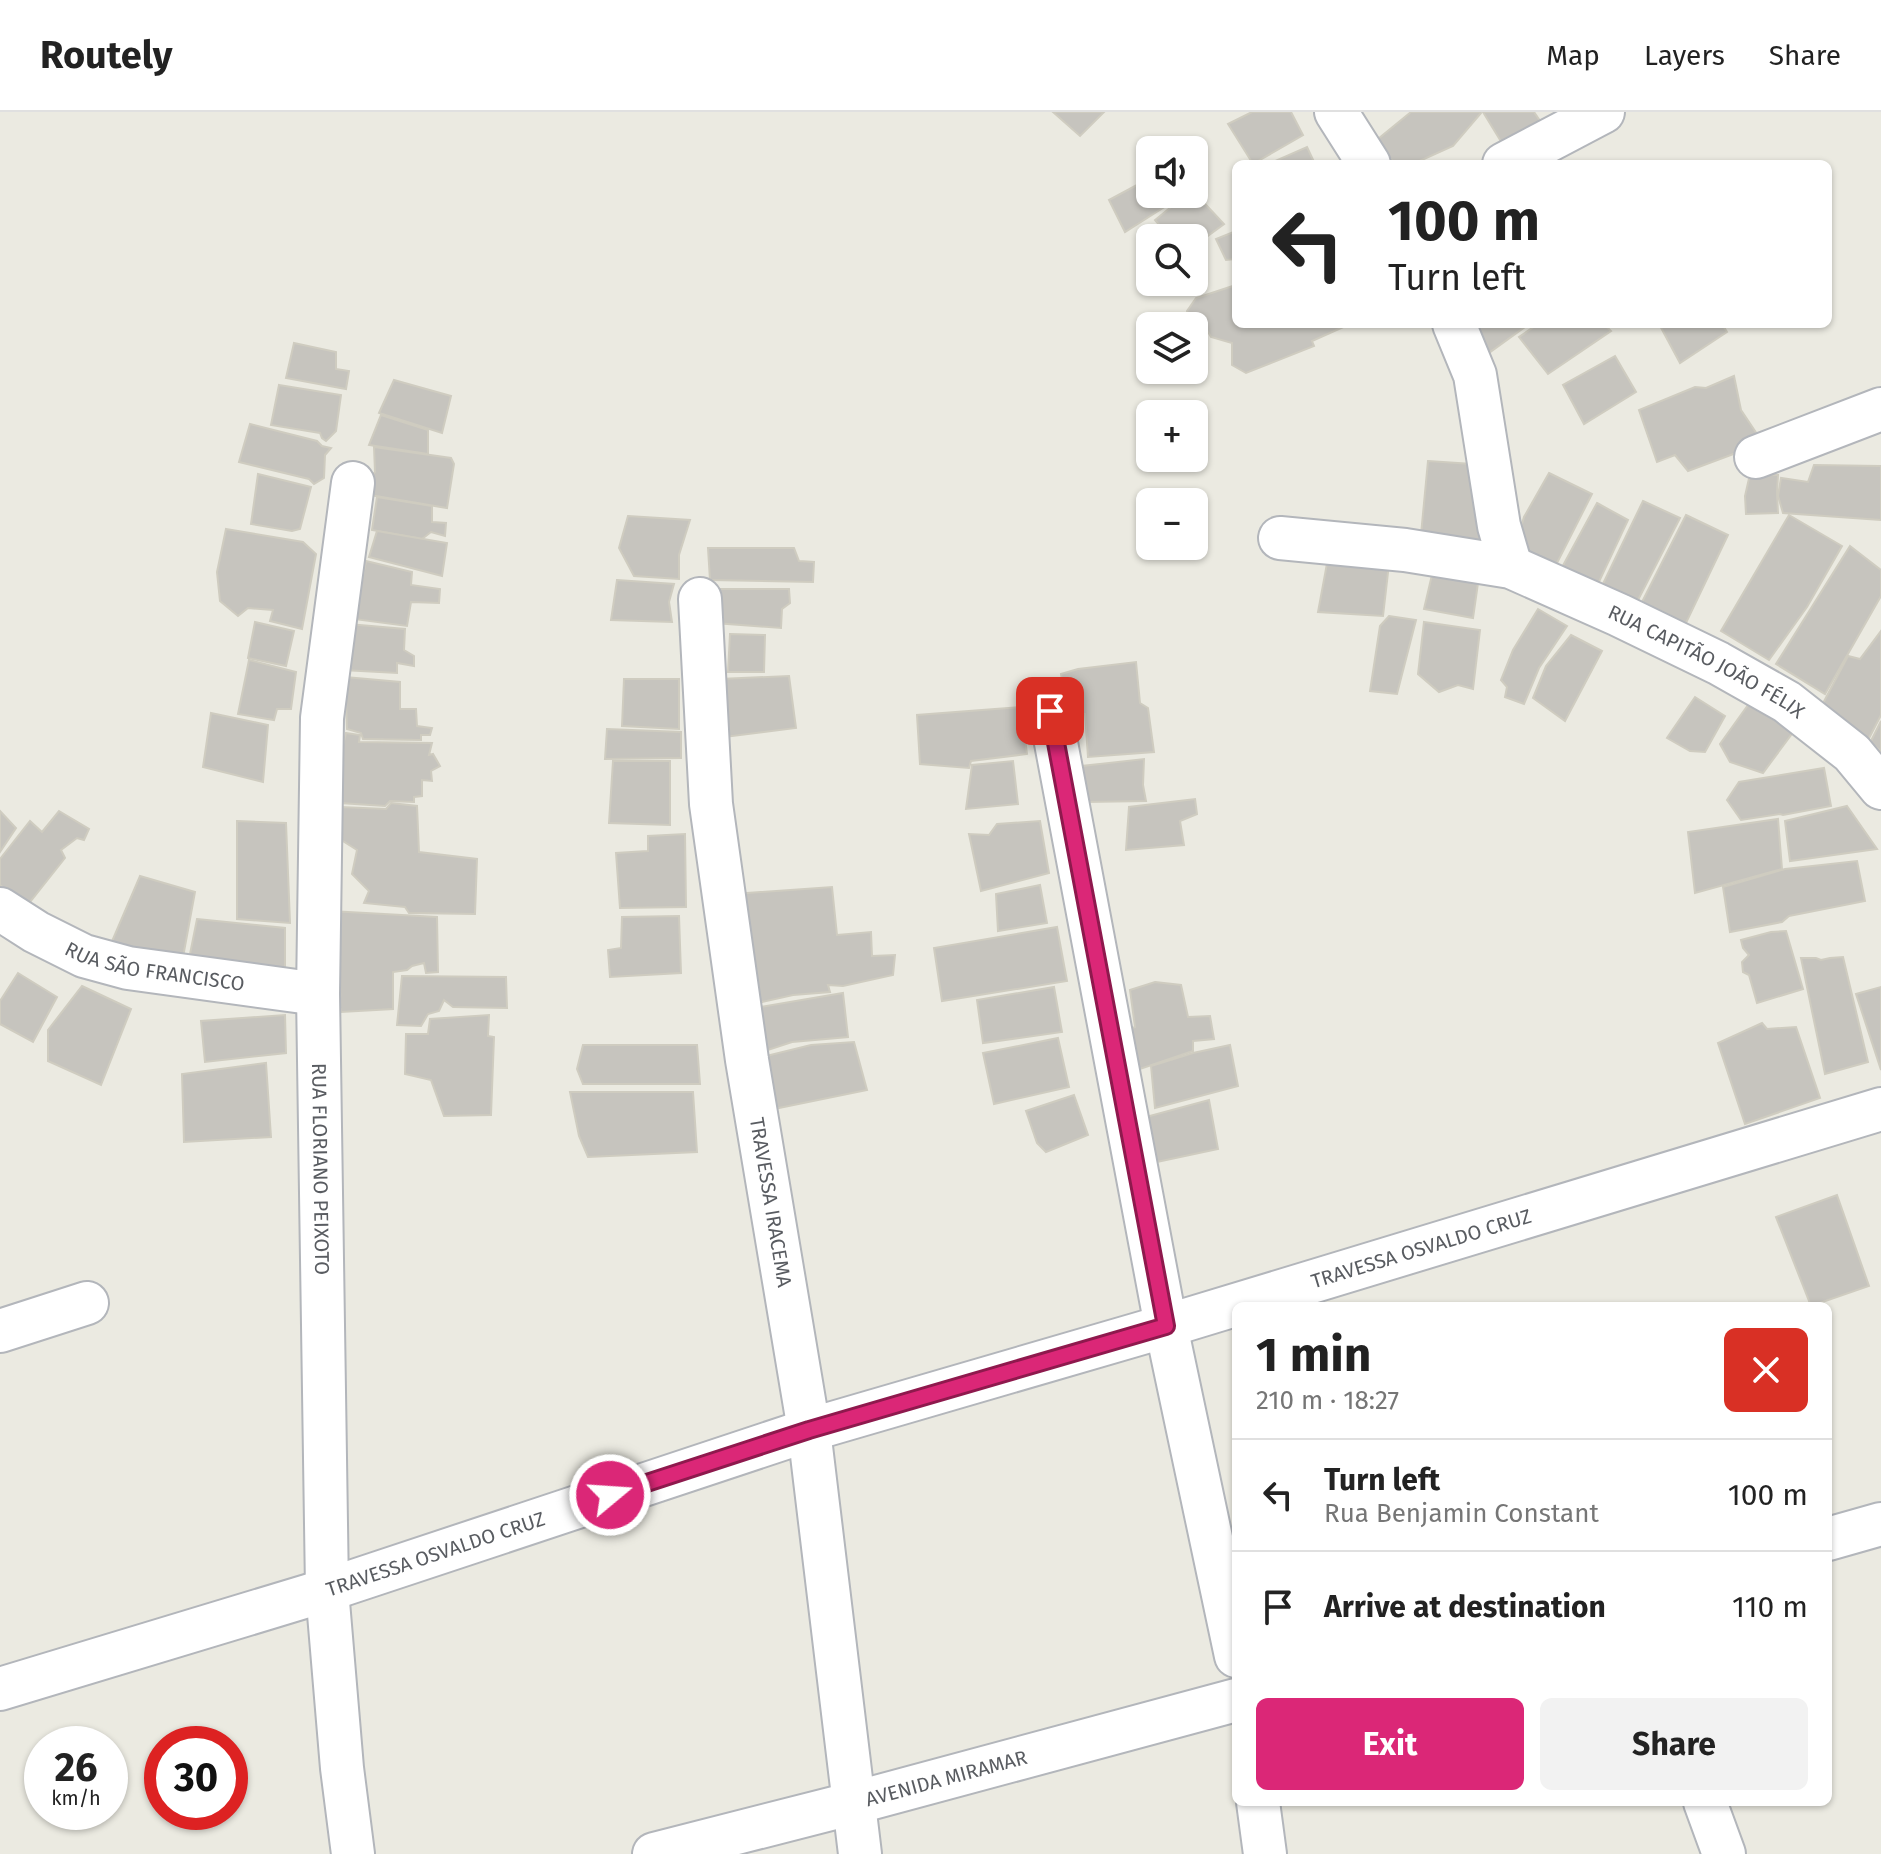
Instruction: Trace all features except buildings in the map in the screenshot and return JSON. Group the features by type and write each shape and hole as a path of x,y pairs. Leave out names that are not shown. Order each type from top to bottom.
{"street":[{"path":"1336,112 1366,160"},
{"path":"1512,160 1603,112"},
{"path":"1456,328 1475,375 1499,526 1511,567"},
{"path":"1756,457 1881,409"},
{"name":"RUA FLORIANO PEIXOTO","path":"353,483 322,718 318,994 327,1590 342,1768 353,1854"},
{"name":"RUA CAPITÃO JOÃO FÉLIX","path":"1280,538 1405,550 1511,567 1718,663 1787,702 1852,753 1881,788"},
{"name":"TRAVESSA IRACEMA","path":"700,599 711,804 747,1060 809,1430 860,1854"},
{"path":"1050,711 1166,1326 1232,1637"},
{"name":"RUA SÃO FRANCISCO","path":"0,909 36,932 84,956 113,964 318,994"},
{"name":"TRAVESSA OSVALDO CRUZ","path":"1245,1302 1881,1109"},
{"path":"0,1331 87,1303"},
{"name":"TRAVESSA OSVALDO CRUZ","path":"0,1689 327,1590 809,1430 1232,1306"},
{"path":"1832,1538 1881,1524"},
{"name":"AVENIDA MIRAMAR","path":"654,1854 1232,1701"},
{"path":"1259,1806 1265,1854"},
{"path":"1706,1806 1724,1854"}],"route":[{"path":"610,1495 809,1430 1166,1326 1050,711"}]}
